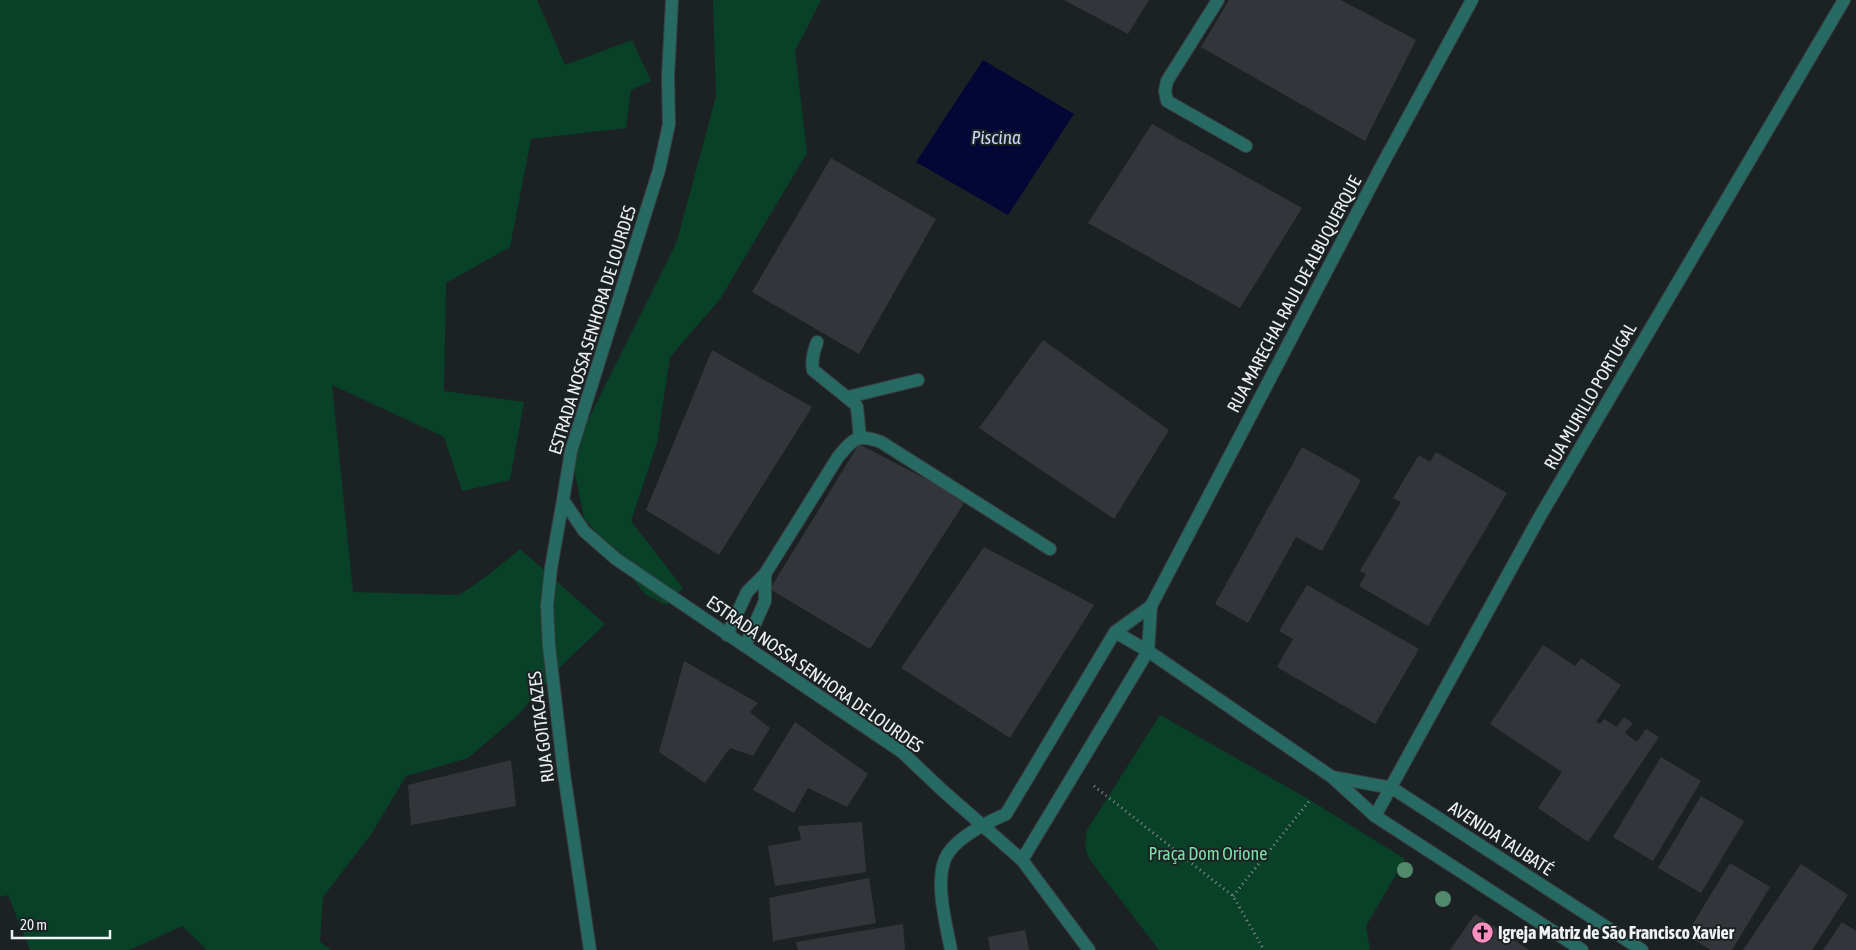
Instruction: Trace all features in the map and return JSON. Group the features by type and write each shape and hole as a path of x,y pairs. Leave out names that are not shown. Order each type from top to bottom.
{"street":[{"name":"ESTRADA NOSSA SENHORA DE LOURDES","path":"672,0 668,78 669,124 659,170 571,451 563,500 584,531 616,559 902,752 1022,860 1089,950"},
{"path":"1218,0 1167,81 1165,91 1167,101 1246,146"},
{"name":"RUA MARECHAL RAUL DE ALBUQUERQUE","path":"1022,860 1148,651 1151,606 1382,165 1472,0"},
{"name":"RUA MURILLO PORTUGAL","path":"1375,816 1539,518 1844,0"},
{"path":"817,342 813,355 813,370 848,397 857,407 860,438"},
{"path":"848,397 874,389 918,380"},
{"path":"727,635 747,592 765,574 838,456 853,440 866,436 881,442 1050,549"},
{"name":"RUA GOITACAZES","path":"563,500 551,568 547,606 549,646 562,764 590,950"},
{"path":"745,646 765,601 765,574"},
{"name":"RUA MARECHAL RAUL DE ALBUQUERQUE","path":"951,950 940,890 945,858 958,843 982,825 1006,814 1116,632 1151,606"},
{"name":"AVENIDA TAUBATÉ","path":"1116,632 1148,651 1332,777 1375,816 1582,950"},
{"name":"AVENIDA TAUBATÉ","path":"1332,777 1392,788 1642,950"}],"path":[{"path":"1075,770 1232,896 1264,950"},
{"path":"1232,896 1310,800"}],"green space":[{"path":"0,0 537,0 565,65 632,40 651,81 631,90 626,128 531,139 510,247 446,283 444,391 524,402 510,480 462,491 444,437 332,385 353,592 459,595 487,576 520,549 605,624 557,670 517,716 468,758 406,776 372,833 323,897 320,942 331,950 207,950 182,926 130,950 30,950 8,895 0,897"},
{"path":"713,0 821,0 795,51 807,153 720,299 670,357 657,443 631,521 683,588 666,605 645,594 584,518 571,454 677,241 716,96"},
{"name":"Praça Dom Orione","path":"1160,715 1310,800 1405,859 1366,926 1370,950 1159,950 1090,860 1085,842 1087,830"}],"water":[{"name":"Piscina","path":"983,60 1074,114 1008,215 916,162"}],"building":[{"path":"1064,0 1149,0 1128,34"},
{"path":"1229,0 1341,0 1416,40 1365,141 1201,47"},
{"path":"1152,124 1302,208 1240,308 1088,223"},
{"path":"831,158 936,219 859,354 752,292"},
{"path":"1043,340 1169,430 1114,519 979,428"},
{"path":"712,350 812,407 719,555 646,510"},
{"path":"859,444 966,500 870,649 770,589"},
{"path":"1302,447 1361,480 1322,551 1296,537 1248,623 1215,604"},
{"path":"1436,452 1507,493 1428,626 1359,586 1366,574 1360,571 1401,502 1393,498 1419,455 1430,462"},
{"path":"984,547 1094,605 1010,738 901,668"},
{"path":"1307,585 1419,649 1375,724 1277,667 1293,639 1279,631"},
{"path":"1543,645 1575,666 1581,658 1621,685 1596,722 1600,724 1604,719 1617,727 1624,717 1633,723 1625,733 1637,742 1646,729 1659,737 1588,842 1538,808 1562,772 1490,724"},
{"path":"684,661 758,703 750,712 770,728 753,756 730,748 705,783 659,752"},
{"path":"795,722 868,774 847,807 808,788 794,813 753,790"},
{"path":"1661,757 1701,781 1653,861 1613,837"},
{"path":"511,760 516,806 411,825 408,785"},
{"path":"1701,796 1744,821 1701,893 1658,868"},
{"path":"862,822 866,872 775,886 768,846 801,840 798,826"},
{"path":"1730,863 1770,887 1732,950 1711,950 1686,935"},
{"path":"1801,864 1848,895 1812,950 1743,950"},
{"path":"869,878 876,923 773,941 769,898"},
{"name":"Igreja Matriz de São Francisco Xavier","path":"1475,914 1529,950 1450,950"},
{"path":"1842,922 1856,931 1856,950 1823,950"},
{"path":"903,924 905,950 798,950 796,942"},
{"path":"1025,930 1029,950 990,950 988,937"}],"place":[{"name":"Igreja Matriz de São Francisco Xavier","path":"1482,932"}]}
